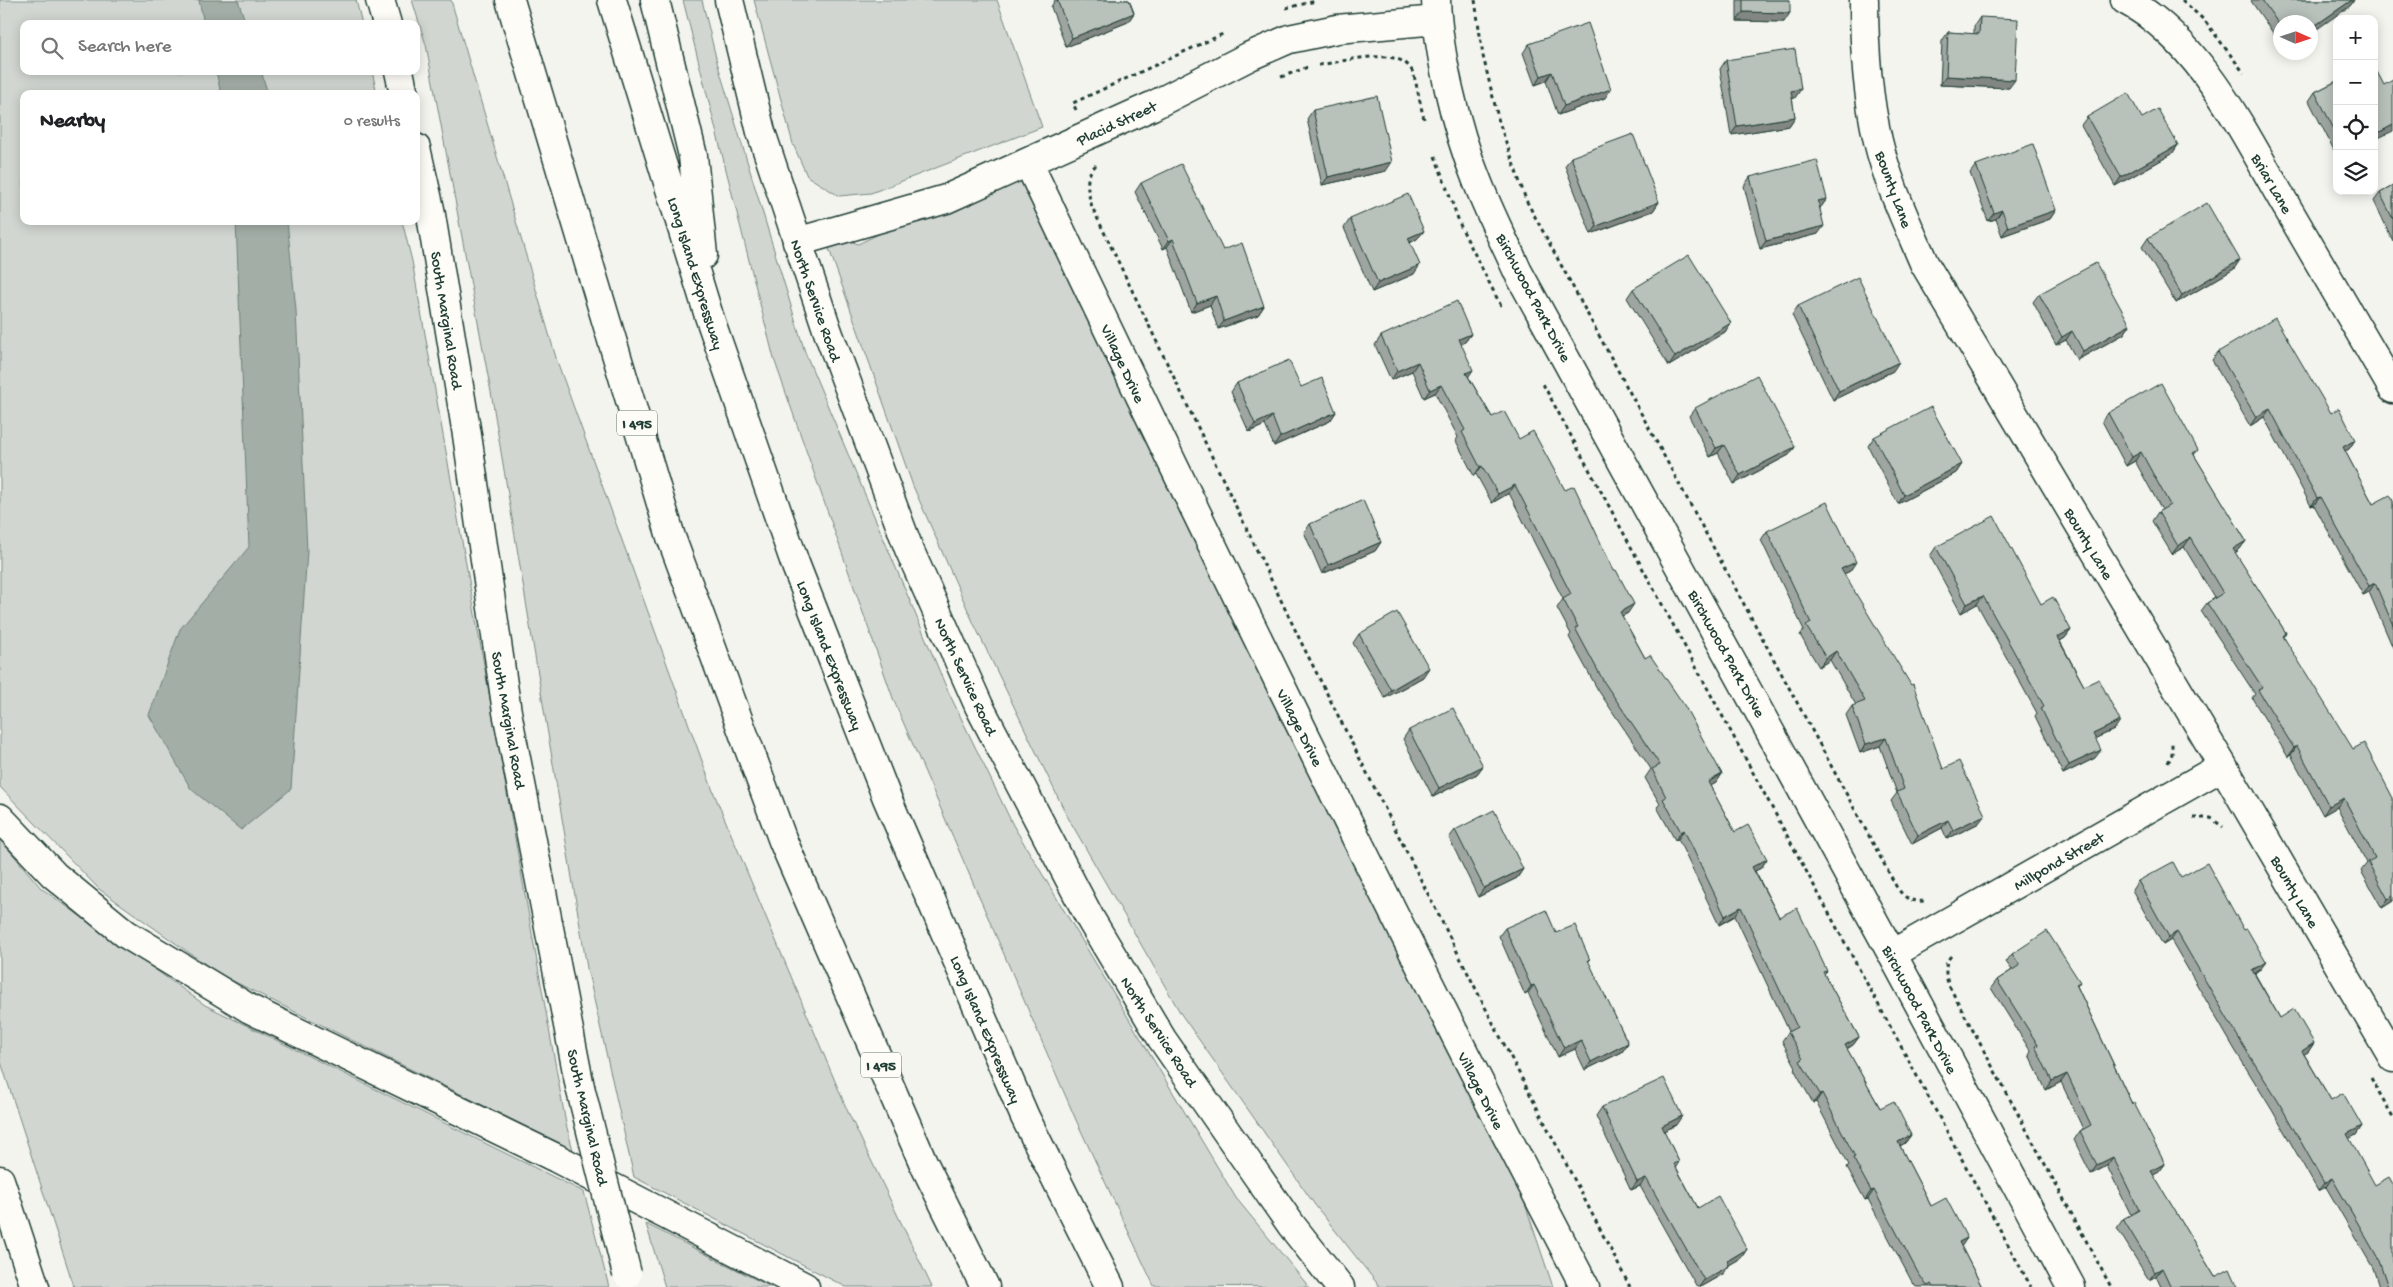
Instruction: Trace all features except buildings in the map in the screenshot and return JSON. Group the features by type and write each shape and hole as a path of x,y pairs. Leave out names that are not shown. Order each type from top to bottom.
{"main road":[{"path":"380,0 386,20"},
{"name":"I 495","path":"510,0 671,536 769,804 783,841 923,1162 985,1287"},
{"name":"Long Island Expressway","path":"612,0 708,316 796,566 887,798 1025,1117 1110,1287"},
{"path":"655,0 693,156 708,316"},
{"name":"North Service Road","path":"729,0 761,132 828,332 909,549 979,706 1091,920 1162,1039 1292,1226 1340,1287"},
{"name":"Bounty Lane","path":"1864,0 1864,42 1878,140 1895,196 1924,263 2223,766 2393,1058"},
{"name":"Briar Lane","path":"2125,0 2142,9 2194,58 2219,94 2393,389"},
{"name":"Placid Street","path":"798,242 946,199 1152,106 1250,56 1289,39 1436,10"},
{"name":"Birchwood Park Drive","path":"1436,10 1452,98 1476,177 1518,272 1892,954 2071,1287"},
{"path":"400,75 403,90"},
{"name":"Village Drive","path":"1028,162 1219,564 1490,1106 1585,1287"},
{"name":"South Marginal Road","path":"420,165 430,209 465,426 507,712 580,1087 630,1280"},
{"name":"Millpond Street","path":"1892,954 2223,766"},
{"path":"0,818 54,875 126,934 250,1009 556,1158 805,1287"},
{"path":"0,1180 35,1287"}],"path":[{"path":"1475,0 1483,56 1499,122 1526,200 1896,886 1904,898 1916,902 1930,901"},
{"path":"1278,10 1318,1"},
{"path":"1073,104 1227,32"},
{"path":"1276,79 1312,66 1385,56"},
{"path":"1101,160 1090,170 1086,187 1092,207 1302,644 1490,1019 1630,1287"},
{"path":"2165,767 2172,754 2170,736"},
{"path":"1957,950 1947,960 1945,970 1948,984 2111,1287"}],"shaded area":[{"path":"0,0 356,0 361,20 20,20 20,75 373,75 376,90 20,90 20,225 403,225 412,261 566,1124 573,1150 219,974 99,889 0,787"},
{"path":"199,0 238,0 245,20 203,20"},
{"path":"412,0 451,0 557,361 713,791 848,1112 932,1287 846,1287 634,1177 587,968 491,392 426,45 420,20 418,20"},
{"path":"683,0 702,0 717,62 805,352 947,689 1013,825 1236,1198 1309,1287 1154,1286 1076,1120 894,701 774,359"},
{"path":"754,0 997,0 1042,127 871,193 839,196 807,176 793,144"},
{"path":"217,75 262,75 267,90 220,90"},
{"path":"1028,162 1495,1115 1553,1287 1380,1287 1315,1205 1181,1014 1066,814 974,624 913,486 822,229 858,244"},
{"path":"236,225 287,225 296,310 307,551 291,789 241,830 191,789 149,715 180,629 249,547"},
{"path":"0,839 41,888 205,1005 584,1192 609,1287 74,1287 0,1059"},
{"path":"646,1224 771,1287 665,1287"}]}
